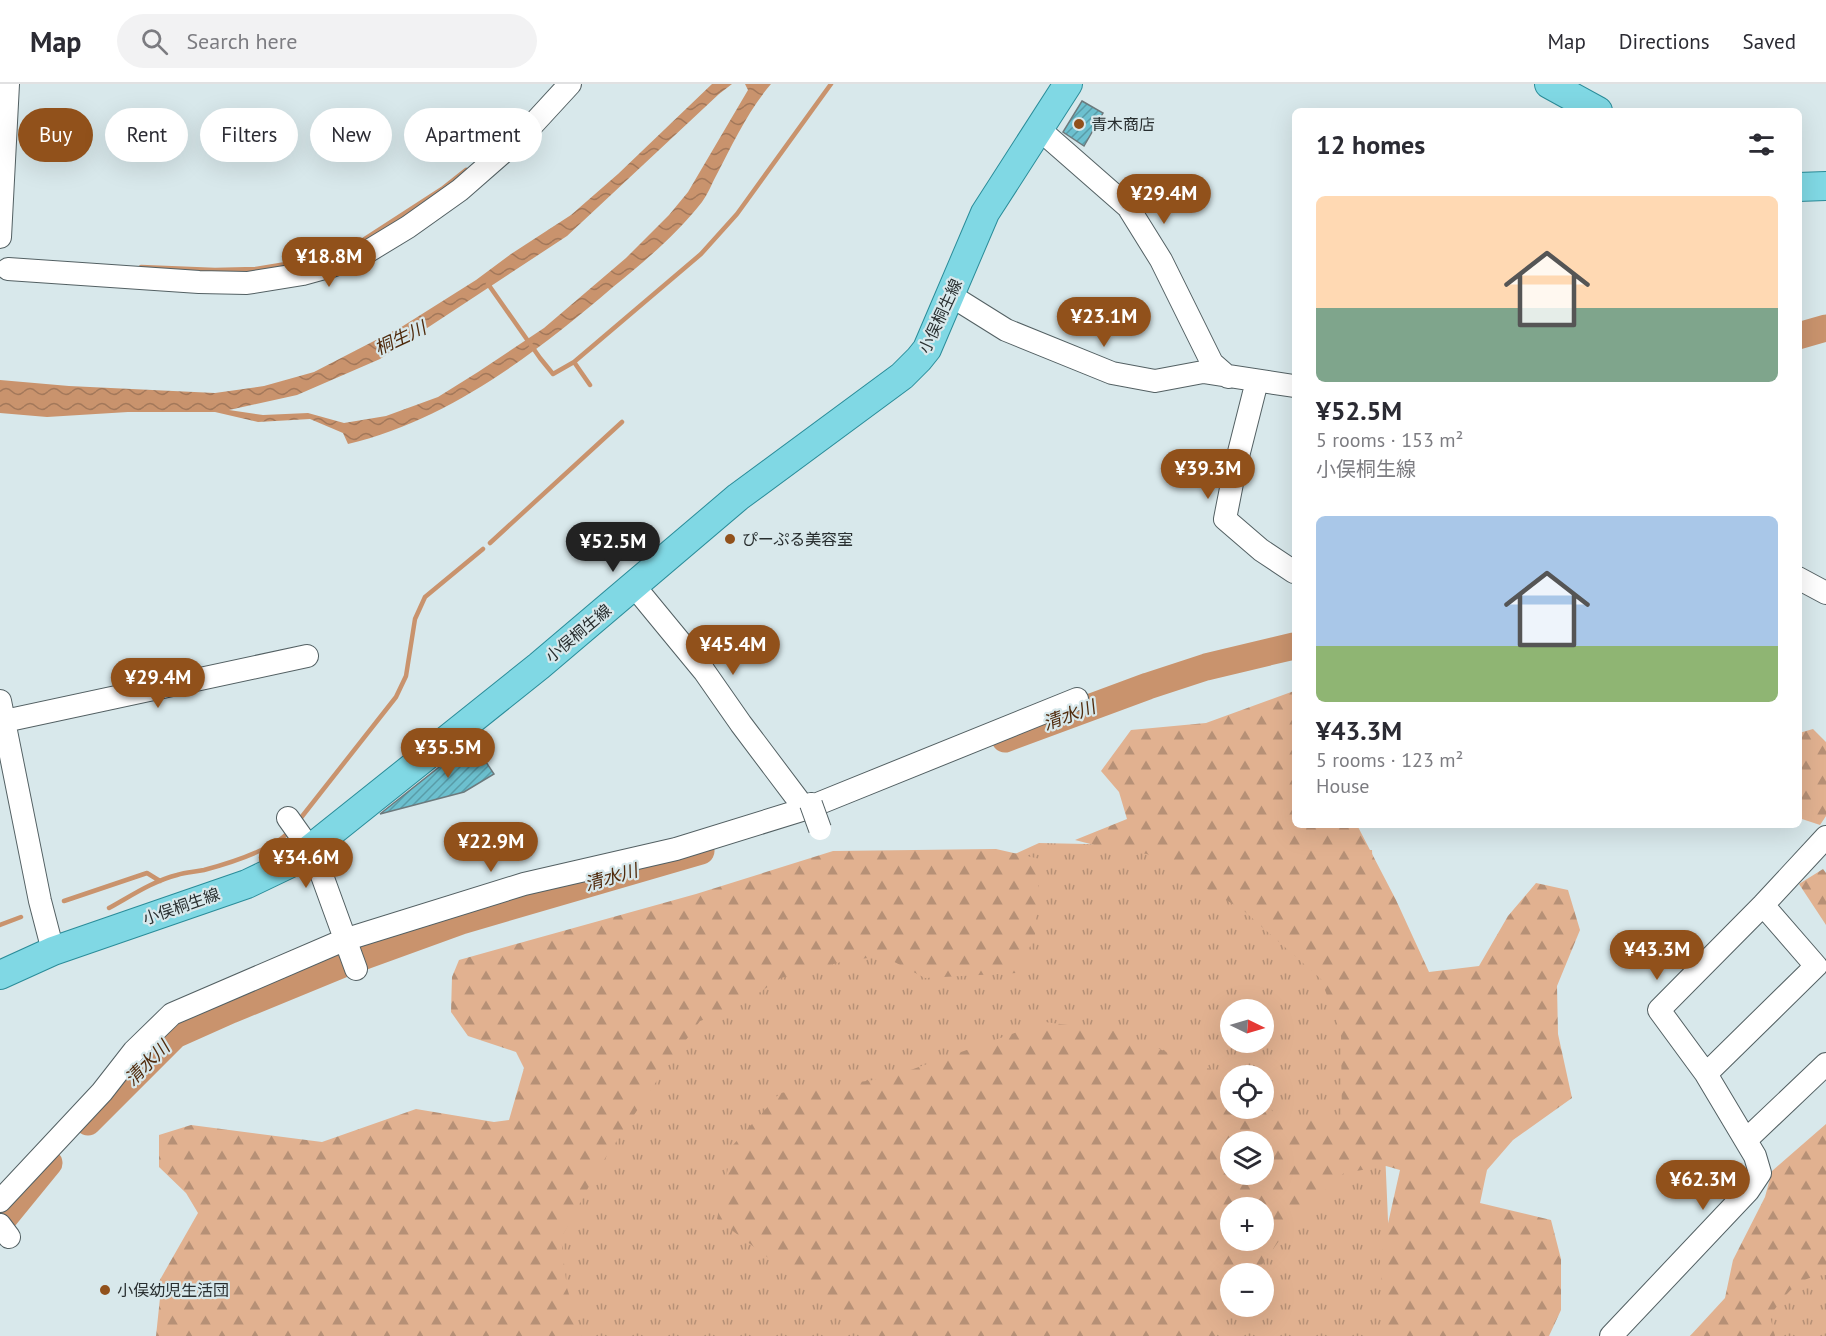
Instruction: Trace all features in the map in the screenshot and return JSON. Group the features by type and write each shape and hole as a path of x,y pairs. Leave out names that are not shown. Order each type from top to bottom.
{"main road":[{"name":"小俣桐生線","path":"0,975 53,951 247,884 282,868 310,849 540,666 738,497 913,366 927,349 985,213 1068,84"},
{"path":"1549,84 1593,108"},
{"path":"1802,187 1826,186"}],"street":[{"path":"0,237 8,84"},
{"path":"8,269 246,283 303,274 332,266 362,255 408,227 460,190 524,134 570,84"},
{"path":"1039,129 1128,207 1161,260 1212,363 1228,376"},
{"path":"951,295 1006,330 1112,373 1155,381 1203,372 1292,386"},
{"path":"1257,381 1224,519 1261,550 1292,571"},
{"path":"1802,580 1826,593"},
{"path":"634,586 704,671 741,724 808,806 820,829"},
{"path":"53,951 40,901 1,715 308,656"},
{"path":"0,1201 102,1092 134,1052 172,1014 345,943 524,884 676,849 808,806 1077,699"},
{"path":"288,819 310,849 320,870 356,969"},
{"path":"1611,1336 1753,1185 1760,1173 1759,1166 1746,1140 1706,1074 1659,1010 1763,905 1826,837"},
{"path":"1706,1074 1821,973 1763,905"},
{"path":"1746,1140 1826,1064"}],"green space":[{"path":"1292,692 1292,828 1359,828 1396,900 1429,972 1479,966 1508,916 1536,883 1568,890 1580,930 1557,986 1558,1034 1572,1098 1513,1140 1487,1170 1480,1203 1551,1220 1561,1259 1561,1310 1549,1336 1386,1336 1380,1259 1400,1170 1386,1166 1344,1173 1296,1217 1274,1248 1274,1197 1220,1197 1220,1251 1272,1251 1263,1263 1220,1263 1220,1317 1226,1317 1217,1330 1217,1336 872,1336 717,1219 733,1145 780,1093 888,1078 1045,1022 1114,1031 1220,1073 1220,1119 1274,1119 1274,1113 1278,1117 1342,1123 1341,1034 1321,979 1243,910 1147,854 1075,840 1127,819 1119,792 1101,771 1131,730 1206,723"},
{"path":"1813,729 1826,742 1826,816 1820,825 1802,819 1802,732"},
{"path":"1039,843 1372,850 1393,1336 532,1336 560,1204 684,993 851,928"},
{"path":"996,849 1040,859 1035,937 1016,973 925,978 883,956 845,961 781,978 735,1009 700,1021 666,1067 600,1166 561,1238 567,1288 582,1336 156,1336 160,1298 157,1285 198,1213 186,1193 159,1167 159,1135 191,1125 322,1142 416,1109 494,1122 509,1120 524,1068 516,1052 468,1036 451,1012 452,977 459,960 696,894 833,851"},
{"path":"1823,869 1826,873 1826,925 1799,884"},
{"path":"1826,1124 1826,1275 1816,1276 1800,1283 1781,1301 1770,1316 1775,1336 1690,1336 1725,1298 1733,1260 1765,1197 1772,1171"},
{"path":"1826,1226 1826,1336 1690,1336"}],"water":[{"name":"桐生川","path":"712,84 732,84 567,236 380,359 297,395 229,410 263,415 308,413 344,423 386,416 438,397 544,328 626,258 669,215 688,192 748,90 745,84 771,84 741,128 704,199 671,236 584,312 522,359 490,381 421,419 348,444 343,433 310,419 258,422 215,412 128,412 47,417 0,413 0,380 69,386 215,393 264,386 314,372 403,326 476,280 571,215 618,174"}],"building":[{"path":"1082,101 1103,113 1084,146 1063,132"},
{"path":"472,741 494,774 464,792 380,814"}],"waterway":[{"path":"590,385 574,362 701,254 737,214 831,84"},
{"path":"141,267 256,269 286,264 354,246 442,189 466,170"},
{"path":"488,284 553,374 574,362"},
{"name":"清水川","path":"1802,335 1826,328"},
{"path":"490,543 622,422"},
{"path":"300,819 396,697 406,676 415,619 425,597 483,549"},
{"name":"清水川","path":"1005,739 1206,667 1292,646"},
{"path":"109,908 159,881 226,864 250,855 272,845 289,832"},
{"name":"清水川","path":"88,1122 175,1035 231,1010 348,962 461,921 701,851"},
{"path":"64,901 147,873 160,881"},
{"path":"0,925 21,917"},
{"name":"清水川","path":"0,1223 49,1163"}],"place":[{"name":"青木商店","path":"1079,124"},
{"name":"ぴーぷる美容室","path":"730,539"},
{"name":"小俣幼児生活団","path":"105,1290"}]}
